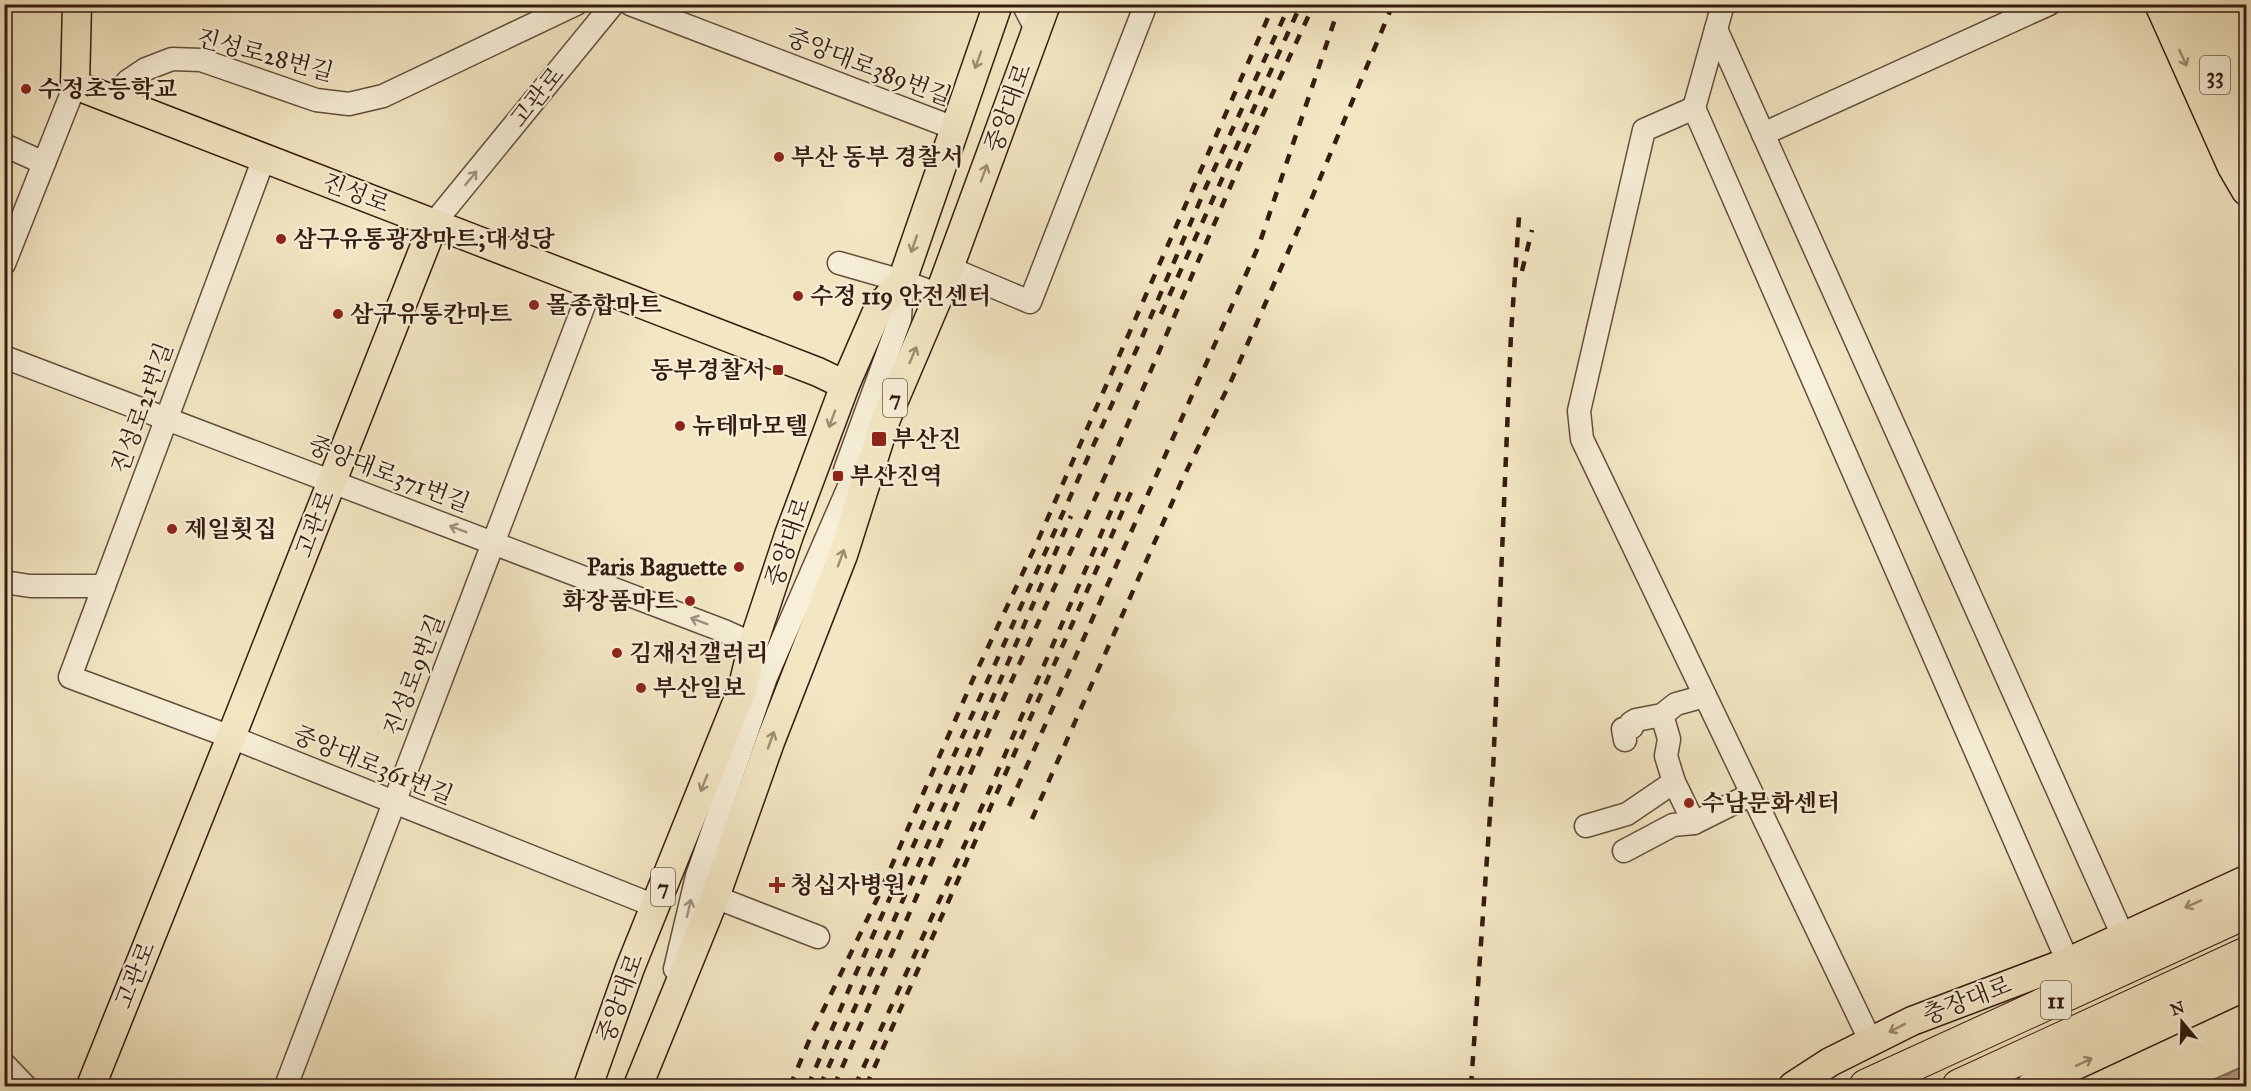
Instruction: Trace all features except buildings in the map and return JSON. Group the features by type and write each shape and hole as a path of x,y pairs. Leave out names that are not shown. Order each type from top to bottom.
{"highway":[{"name":"33","path":"2183,4 2247,146"},
{"name":"33","path":"2212,4 2247,81"},
{"name":"11","path":"1866,1086 2247,912"},
{"name":"11","path":"1916,1086 2247,933"},
{"name":"11","path":"1959,1086 2247,954"}],"main road":[{"path":"75,86 77,4"},
{"name":"중앙대로","path":"588,1086 630,968 742,690 753,644 789,535 845,385 879,307 902,281 998,4"},
{"path":"2159,4 2232,167 2247,191"},
{"path":"2242,4 2247,14"},
{"name":"중앙대로","path":"638,1086 715,897 770,742 843,555 886,419 950,268 1039,13"},
{"name":"진성로","path":"75,86 592,284 818,372 845,385"},
{"name":"고관로","path":"91,1086 434,223"},
{"name":"충장대로","path":"1792,1086 1830,1062 1912,1021 2068,962 2247,880"},
{"path":"2031,1086 2247,986"}],"street":[{"name":"고관로","path":"434,223 613,4"},
{"name":"중앙대로389번길","path":"630,4 954,128"},
{"path":"1023,4 1039,13"},
{"path":"950,268 1030,302 1146,4"},
{"path":"1722,4 1694,108 2068,962"},
{"path":"1763,134 2049,4"},
{"name":"진성로28번길","path":"111,99 128,81 146,69 172,59 201,60 316,100 349,104 383,96 565,7"},
{"path":"1716,29 2123,936"},
{"path":"4,264 75,86"},
{"path":"1694,108 1644,130 1579,411 1582,439 1871,1041"},
{"path":"4,145 44,163"},
{"name":"진성로21번길","path":"70,678 264,158"},
{"path":"839,263 902,281 939,295"},
{"path":"742,690 815,547 863,425 900,319 902,281"},
{"name":"진성로9번길","path":"286,1086 592,284"},
{"name":"중앙대로371번길","path":"4,357 494,542 753,644"},
{"path":"662,1026 697,876 766,678 851,482 886,419"},
{"path":"4,582 30,586 104,586"},
{"name":"중앙대로361번길","path":"70,678 231,737 655,906"},
{"path":"1625,740 1623,729 1632,727 1631,723 1636,720 1662,716 1676,704 1705,696"},
{"path":"1662,716 1669,739 1666,756 1674,782 1694,823"},
{"path":"1586,826 1627,814 1674,782"},
{"path":"1624,851 1673,825 1694,823 1752,794"},
{"path":"715,897 818,937"},
{"path":"4,1065 25,1086"}],"water":[{"path":"2246,1065 2246,1086 2199,1086"}],"railway":[{"path":"790,1086 814,1029 878,897 974,677 1035,547 1274,4"},
{"path":"808,1086 852,982 1143,335 1205,189 1290,4"},
{"path":"1161,314 1301,4"},
{"path":"834,1086 991,726 1107,472 1241,162 1314,4"},
{"path":"1009,806 1259,245 1340,4"},
{"path":"1032,819 1183,478 1232,379 1311,200 1393,4"},
{"path":"1471,1086 1493,772 1511,334 1519,217"},
{"path":"1522,271 1532,230"},
{"path":"855,1086 990,789 1122,486"},
{"path":"866,1086 1132,490"},
{"path":"820,1086 1071,516"}],"place":[{"name":"수정초등학교","path":"26,89"},
{"name":"부산 동부 경찰서","path":"779,157"},
{"name":"삼구유통광장마트;대성당","path":"281,239"},
{"name":"수정 119 안전센터","path":"798,296"},
{"name":"몰종합마트","path":"534,305"},
{"name":"삼구유통칸마트","path":"338,314"},
{"name":"동부경찰서","path":"778,370"},
{"name":"뉴테마모텔","path":"680,426"},
{"name":"부산진","path":"879,439"},
{"name":"부산진역","path":"838,476"},
{"name":"제일횟집","path":"172,529"},
{"name":"Paris Baguette","path":"739,567"},
{"name":"화장품마트","path":"690,601"},
{"name":"김재선갤러리","path":"617,653"},
{"name":"부산일보","path":"641,688"},
{"name":"수남문화센터","path":"1689,803"},
{"name":"청십자병원","path":"777,885"}]}
